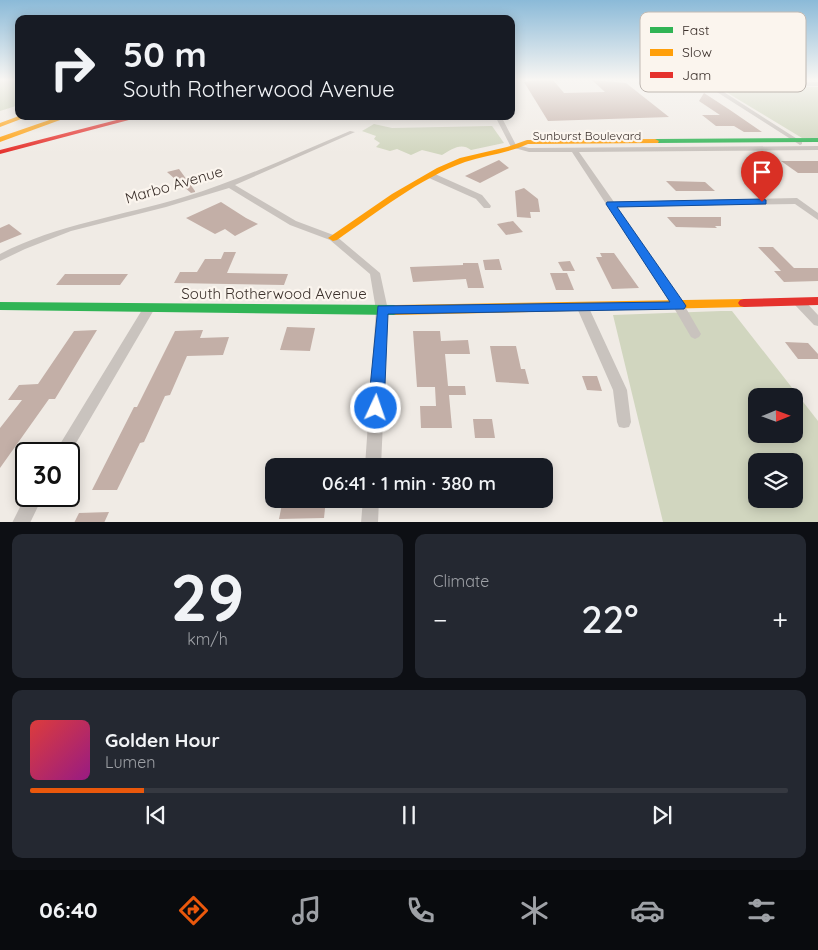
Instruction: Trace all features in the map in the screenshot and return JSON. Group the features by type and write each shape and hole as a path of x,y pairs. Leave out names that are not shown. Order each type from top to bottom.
{"main road":[{"path":"0,123 15,117"},
{"path":"0,123 15,119"},
{"path":"0,134 41,120"},
{"path":"0,140 57,120"},
{"path":"0,152 124,120"},
{"name":"Sunburst Boulevard","path":"513,146 527,142 818,140"},
{"path":"333,238 366,215 432,176 478,154 510,149 513,146"},
{"name":"South Rotherwood Avenue","path":"0,306 382,310 583,308 818,301"}],"street":[{"path":"739,104 807,148"},
{"path":"500,120 513,146"},
{"name":"Marbo Avenue","path":"0,258 32,242 70,228 185,199 230,185 352,132"},
{"name":"Sunburst Boulevard","path":"513,146 529,150 818,148"},
{"path":"574,150 679,306 695,334"},
{"path":"432,176 479,198 487,206"},
{"path":"230,185 293,223 333,238 375,273 382,310 373,458"},
{"path":"611,204 797,201 818,218"},
{"path":"799,302 818,322"},
{"path":"68,442 148,308"},
{"path":"583,308 620,390 624,422"},
{"path":"20,522 29,507"},
{"path":"369,522 370,508"}],"green space":[{"path":"0,104 15,104 15,106 0,111"},
{"path":"746,104 818,104 818,138 802,138"},
{"path":"374,124 392,128 492,126 504,143 471,150 460,146 442,155 422,150 411,155 397,149 390,151 376,147 380,143 374,139 376,136 362,131"},
{"path":"732,311 792,388 748,388 748,443 803,443 803,402 818,421 818,522 663,522 613,315"}],"building":[{"path":"538,104 653,104 669,117 548,121"},
{"path":"704,104 721,104 762,132 744,132 734,126 716,126 702,115 720,115"},
{"path":"499,160 509,168 480,183 465,176"},
{"path":"781,161 818,161 818,173 798,173"},
{"path":"179,169 195,192 191,193 167,172"},
{"path":"666,181 705,182 715,191 676,191"},
{"path":"524,188 538,199 540,212 530,212 531,218 517,217 515,191"},
{"path":"221,202 258,224 235,236 225,229 215,234 186,218"},
{"path":"667,217 721,217 721,226 715,226 717,228 676,227"},
{"path":"513,221 523,232 506,235 497,224"},
{"path":"9,224 22,234 0,243 0,228"},
{"path":"758,247 773,247 794,268 818,268 818,281 784,282 774,271 781,271"},
{"path":"224,252 236,252 227,273 288,274 284,285 174,283 180,272 197,272 205,259 221,259"},
{"path":"600,253 614,253 639,288 612,289 596,257 602,257"},
{"path":"499,259 502,270 485,270 483,260"},
{"path":"570,261 575,271 563,271 558,262"},
{"path":"463,263 478,263 484,288 468,288 466,279 413,282 410,267 463,265"},
{"path":"550,273 567,273 574,290 556,290"},
{"path":"65,274 128,274 120,285 56,285"},
{"path":"287,327 315,328 310,351 280,350"},
{"path":"97,330 55,399 49,399 18,442 15,442 15,447 0,468 0,428 22,400 8,400 19,385 38,384 74,331"},
{"path":"203,330 200,338 229,337 223,355 187,356 170,395 165,396 144,442 140,443 117,490 92,490 175,331"},
{"path":"413,331 440,331 441,341 468,340 470,354 445,354 448,386 465,386 466,395 449,395 452,428 421,428 420,406 436,406 435,387 417,387"},
{"path":"785,342 808,343 818,354 818,359 798,359"},
{"path":"490,346 516,346 521,369 525,369 529,384 496,382"},
{"path":"582,376 597,376 602,391 587,390"},
{"path":"473,419 492,419 495,438 475,438"},
{"path":"281,508 325,508 324,518 279,519"},
{"path":"109,512 104,522 74,522 79,513"}],"traffic: fast":[{"path":"655,141 818,140"},
{"path":"0,306 396,310"}],"traffic: slow":[{"path":"0,125 15,120"},
{"path":"0,140 57,120"},
{"path":"333,238 395,196 440,170 463,160 510,149 527,142 655,141"},
{"path":"396,310 744,303"}],"traffic: jam":[{"path":"0,152 125,120"},
{"path":"744,303 818,301"}],"route":[{"path":"376,408 382,310 494,310 679,306 611,204 762,202"}]}
